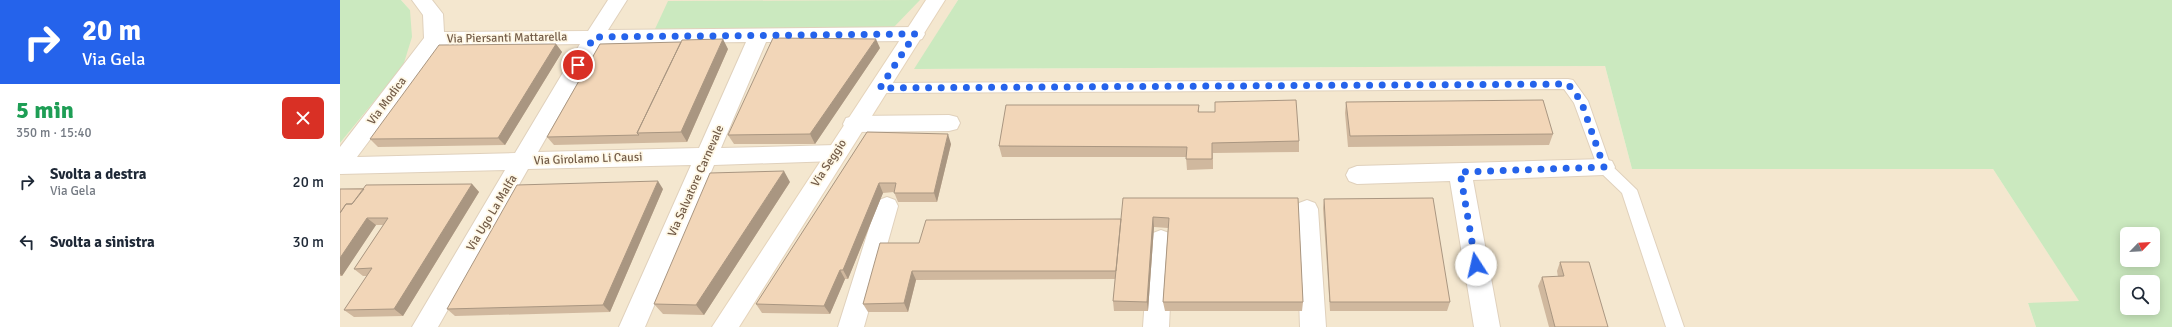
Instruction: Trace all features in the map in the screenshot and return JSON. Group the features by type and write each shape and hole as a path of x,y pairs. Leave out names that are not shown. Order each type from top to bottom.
{"street":[{"path":"422,0 433,14 434,39"},
{"name":"Via Ugo La Malfa","path":"425,327 594,37 618,0"},
{"name":"Via Seggio","path":"725,327 854,124 880,88 936,0"},
{"name":"Via Piersanti Mattarella","path":"434,39 915,34"},
{"name":"Via Salvatore Carnevale","path":"632,327 759,35"},
{"name":"Via Modica","path":"340,162 434,39"},
{"path":"854,124 949,123"},
{"name":"Via Girolamo Li Causi","path":"340,166 836,153"},
{"path":"1358,174 1604,167"},
{"path":"1460,172 1487,327"},
{"path":"851,327 887,206"},
{"path":"1307,209 1313,327"},
{"path":"1156,327 1161,240"}],"lane":[{"path":"880,88 1568,84 1581,101 1604,167 1629,190 1675,327"}],"shaded area":[{"path":"401,0 958,0 915,69 1605,66 1632,169 1993,169 2080,302 2028,303 2036,327 340,327 340,143 403,66 410,10"}],"green space":[{"path":"340,0 401,0 410,10 412,37 403,66 340,143"},
{"path":"920,0 893,28 655,29 668,1"},
{"path":"958,0 2172,0 2172,327 2036,327 2028,303 2079,301 1993,169 1632,169 1605,66 914,69"}],"building":[{"path":"773,38 876,39 810,134 728,135"},
{"path":"723,39 681,132 637,133 682,40"},
{"path":"681,42 637,133 639,135 547,137 600,44"},
{"path":"556,44 498,138 370,139 439,45"},
{"path":"1296,100 1299,141 1212,143 1212,159 1186,159 1187,147 999,146 1006,105 1199,105 1198,112 1215,112 1215,102"},
{"path":"1543,100 1553,134 1350,136 1346,102"},
{"path":"867,132 948,134 934,193 894,193 896,183 879,183 843,270 840,270 824,306 756,304"},
{"path":"784,171 696,305 654,304 710,173"},
{"path":"658,181 603,305 447,309 517,185"},
{"path":"472,184 394,309 344,310 372,268 354,269 388,218 367,218 340,258 340,213 346,204 352,204 366,185"},
{"path":"340,189 364,189 352,204 346,204 340,213"},
{"path":"1123,198 1298,198 1303,302 1163,302 1169,218 1153,217 1147,302 1113,301"},
{"path":"1433,198 1450,302 1330,302 1324,199"},
{"path":"1121,219 1116,271 912,271 904,303 863,304 880,243 919,243 926,220"},
{"path":"1560,262 1589,262 1608,327 1555,327 1542,277 1564,276"}],"route":[{"path":"578,65 594,37 915,34 880,88 1568,84 1581,101 1604,167 1460,172 1476,265"}]}
